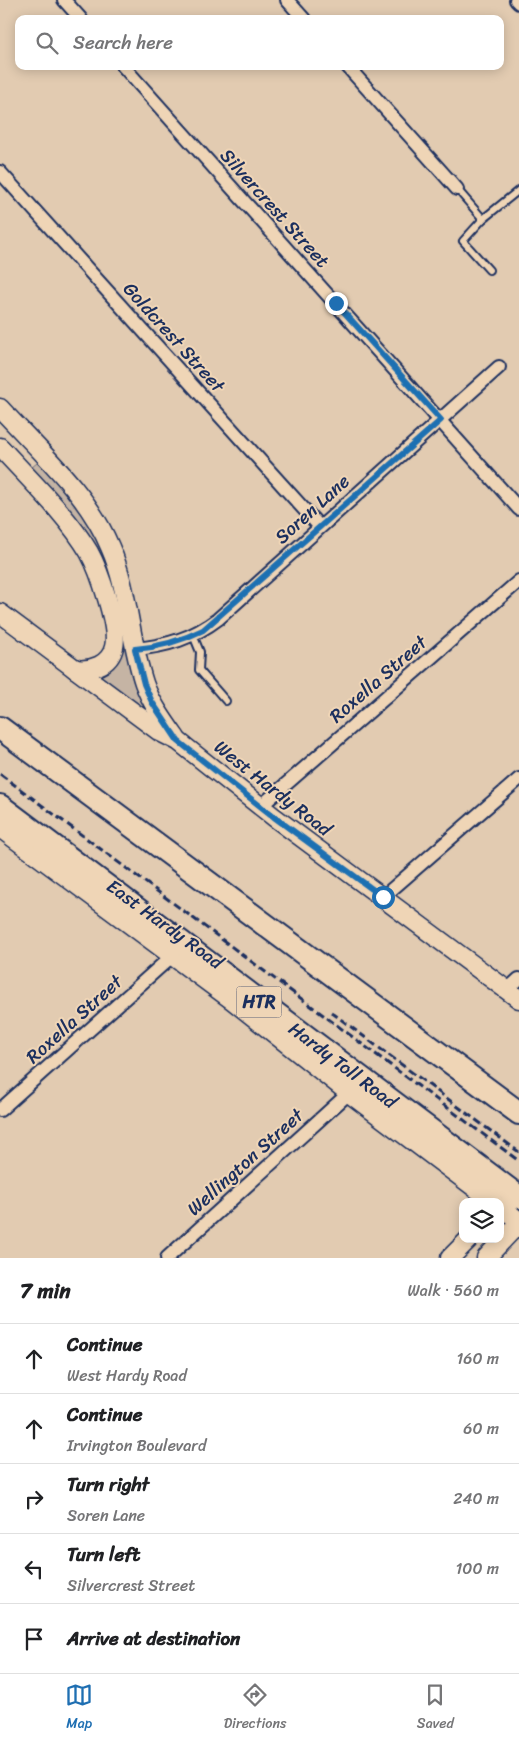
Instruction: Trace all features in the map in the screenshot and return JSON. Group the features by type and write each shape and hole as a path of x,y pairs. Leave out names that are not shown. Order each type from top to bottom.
{"highway":[{"path":"0,728 519,1113"},
{"name":"Hardy Toll Road","path":"0,806 519,1197"}],"main road":[{"path":"0,408 79,494 100,526 117,565 128,603 135,649 144,684 152,702 178,741"},
{"path":"12,461 31,443"},
{"path":"0,447 67,522 89,551 98,571 112,616 114,646 110,656 100,666 87,670 75,669"},
{"path":"98,571 117,565"},
{"name":"West Hardy Road","path":"0,613 160,732 178,741 383,897 515,989"},
{"name":"East Hardy Road","path":"0,828 232,1000 349,1093 489,1198"},
{"path":"486,1258 519,1222 504,1209"},
{"path":"450,1258 465,1243"}],"street":[{"path":"64,0 77,15"},
{"path":"287,0 300,15"},
{"path":"516,0 519,3"},
{"name":"Silvercrest Street","path":"127,70 519,509"},
{"path":"351,70 457,189"},
{"name":"Goldcrest Street","path":"0,172 320,527"},
{"name":"Soren Lane","path":"135,649 163,646 193,635 218,619 500,367"},
{"name":"Roxella Street","path":"261,806 519,581"},
{"path":"383,897 519,779"},
{"name":"Roxella Street","path":"0,1110 172,956"},
{"name":"Wellington Street","path":"167,1258 349,1093"}],"lane":[{"path":"457,189 483,219"},
{"path":"489,270 463,241 483,219 519,190"},
{"path":"193,635 200,652 199,670 226,701"}],"shaded area":[{"path":"38,462 69,493 106,556 100,560 31,468"},
{"path":"116,584 151,712 147,715 98,678 98,673 105,669 110,586"}],"railway":[{"path":"0,774 519,1161"},
{"path":"331,1012 519,1152"}],"route":[{"path":"336,303 441,420 218,619 186,639 163,646 135,649 144,684 152,702 178,741 274,817 383,897"}]}
